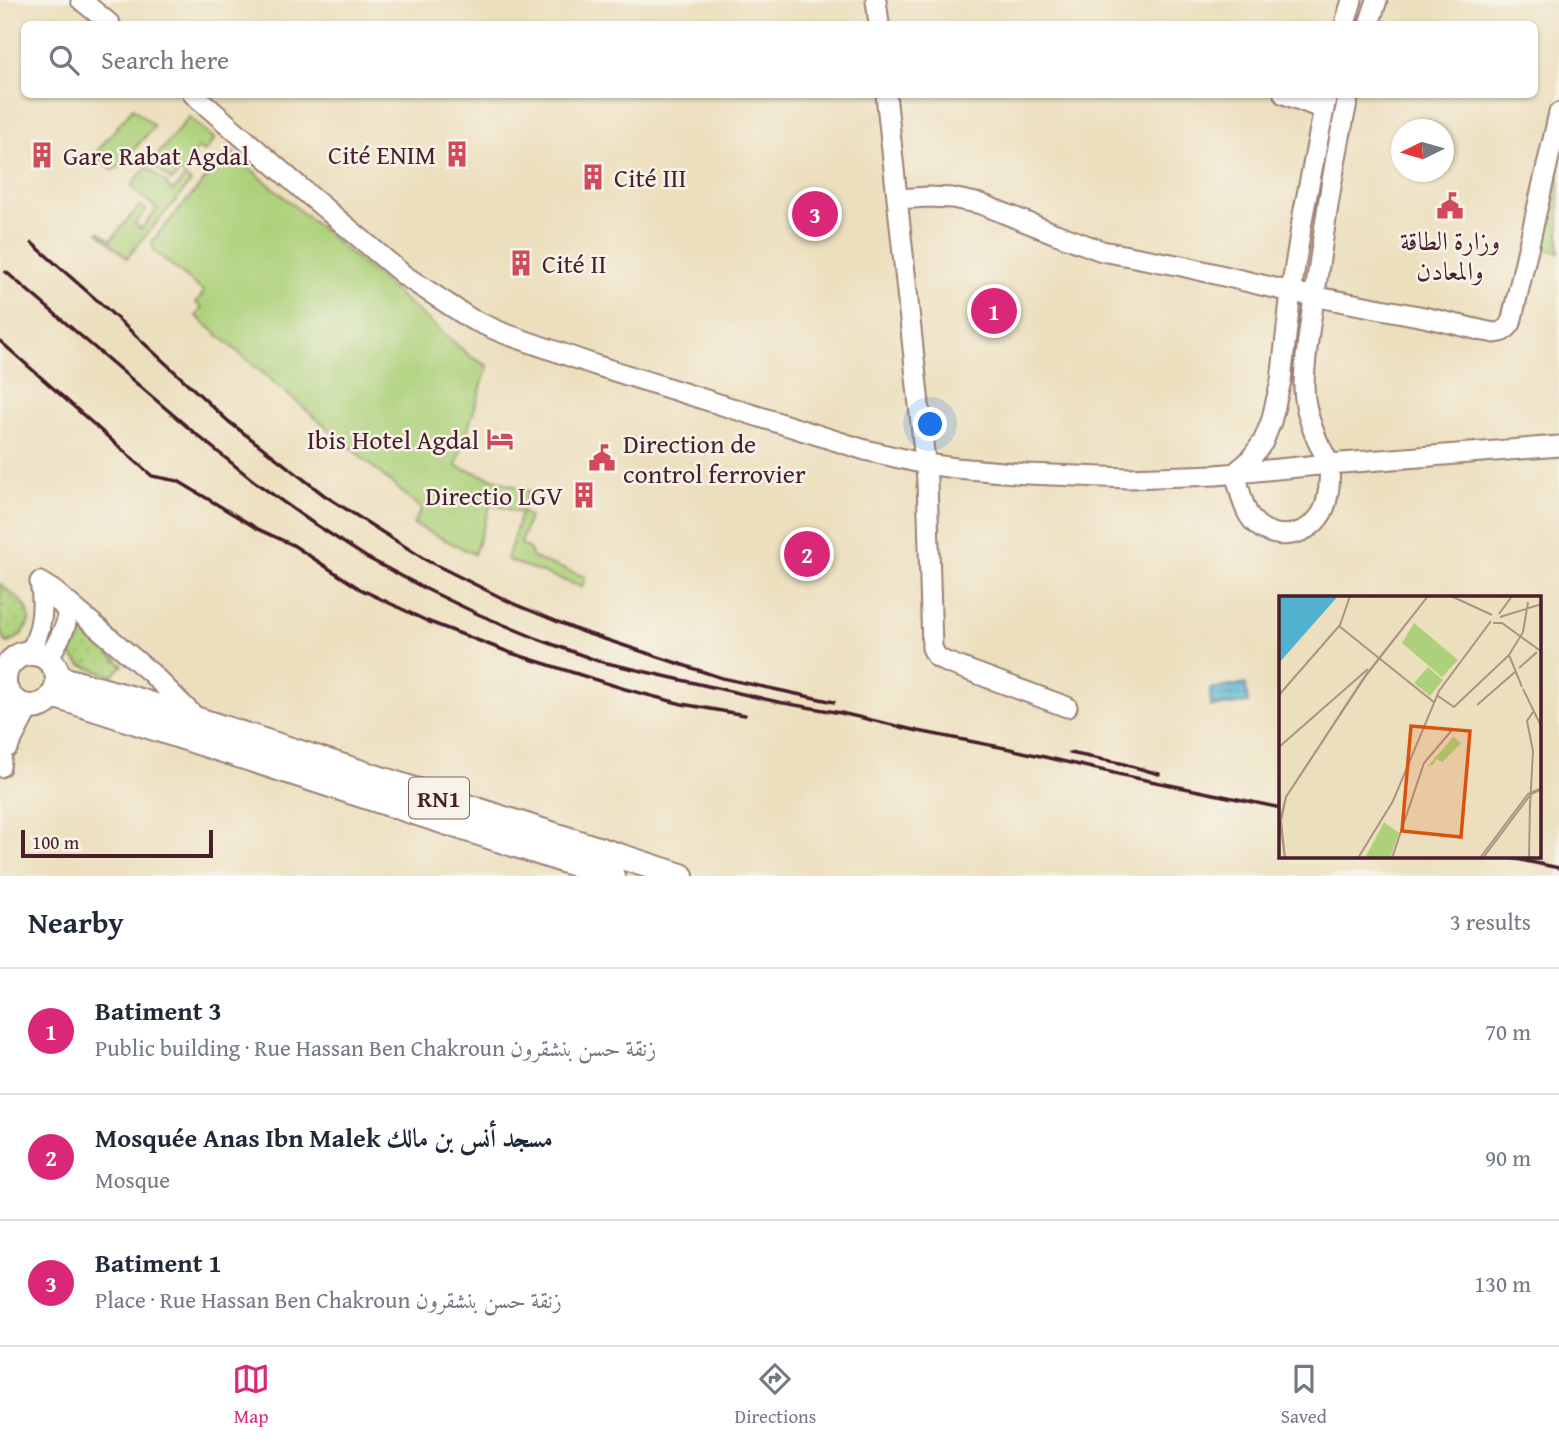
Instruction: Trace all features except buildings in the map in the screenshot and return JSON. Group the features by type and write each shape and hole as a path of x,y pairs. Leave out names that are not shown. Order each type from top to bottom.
{"main road":[{"path":"23,674 18,704 29,707"},
{"name":"RN1","path":"23,674 130,698 681,876"},
{"name":"RN1","path":"23,674 612,876"}],"street":[{"path":"81,0 106,21"},
{"path":"876,0 878,21"},
{"path":"1346,21 1352,0"},
{"path":"1370,21 1377,0"},
{"path":"198,98 405,276 471,319 595,365 865,450 925,464 1003,473 1128,478 1235,473 1559,446"},
{"path":"886,98 925,464 931,643 934,653 946,662 1067,706"},
{"path":"1235,473 1261,445 1271,422 1281,381 1303,215 1325,102 1304,98"},
{"path":"1235,473 1246,510 1255,523 1269,532 1285,536 1301,533 1319,518 1325,506 1329,464 1307,414 1304,388 1315,296 1348,98"},
{"path":"898,199 952,198 981,204 1102,251 1182,265 1291,292 1495,333 1507,328 1511,323 1559,113"},
{"path":"1,763 6,726 23,674 64,628 67,616 63,606 40,582 54,590 150,673 197,719"},
{"path":"1,763 29,707"}],"green space":[{"path":"133,108 154,126 119,167 113,170 94,155"},
{"path":"189,117 215,139 204,152 198,148 189,159 194,164 184,175 180,172 172,181 151,163"},
{"path":"1559,139 1559,252 1534,247"},
{"path":"230,151 470,356 488,366 456,466 529,491 522,513 529,516 521,544 530,550 533,558 586,577 582,587 507,560 521,513 491,504 474,554 413,524 422,509 196,316 202,308 196,303 204,292 154,251 152,241"},
{"path":"147,167 173,191 185,177 191,182 127,258 98,232 111,240 140,205 146,210 135,224 141,229 157,209 133,189 132,184"},
{"path":"0,584 21,601 29,613 26,629 8,643 0,628"},
{"path":"76,626 123,665 112,676 81,665 72,657 70,644"}],"water":[{"path":"1246,684 1248,703 1211,707 1210,689"}],"railway":[{"path":"32,243 228,421 324,495 426,560 512,603 580,631 722,678 834,702"},
{"path":"6,272 255,482 366,557 480,615 598,661 778,702 841,713 1279,808"},
{"path":"0,341 152,476 178,481 258,529 293,545 360,589 427,621 511,653 625,689 682,704 745,715"},
{"path":"1070,753 1159,774"},
{"path":"1512,858 1559,868"}],"place":[{"name":"Cité ENIM","path":"457,154"},
{"name":"Gare Rabat Agdal","path":"42,155"},
{"name":"Cité III","path":"593,177"},
{"name":"وزارة الطاقة والمعادن","path":"1450,206"},
{"name":"Batiment 1","path":"815,214"},
{"name":"Cité II","path":"521,263"},
{"name":"Batiment 3","path":"994,311"},
{"name":"Ibis Hotel Agdal","path":"500,439"},
{"name":"Direction de control ferrovier","path":"602,458"},
{"name":"Directio LGV","path":"584,495"},
{"name":"Mosquée Anas Ibn Malek مسجد أنس بن مالك","path":"807,554"}]}
